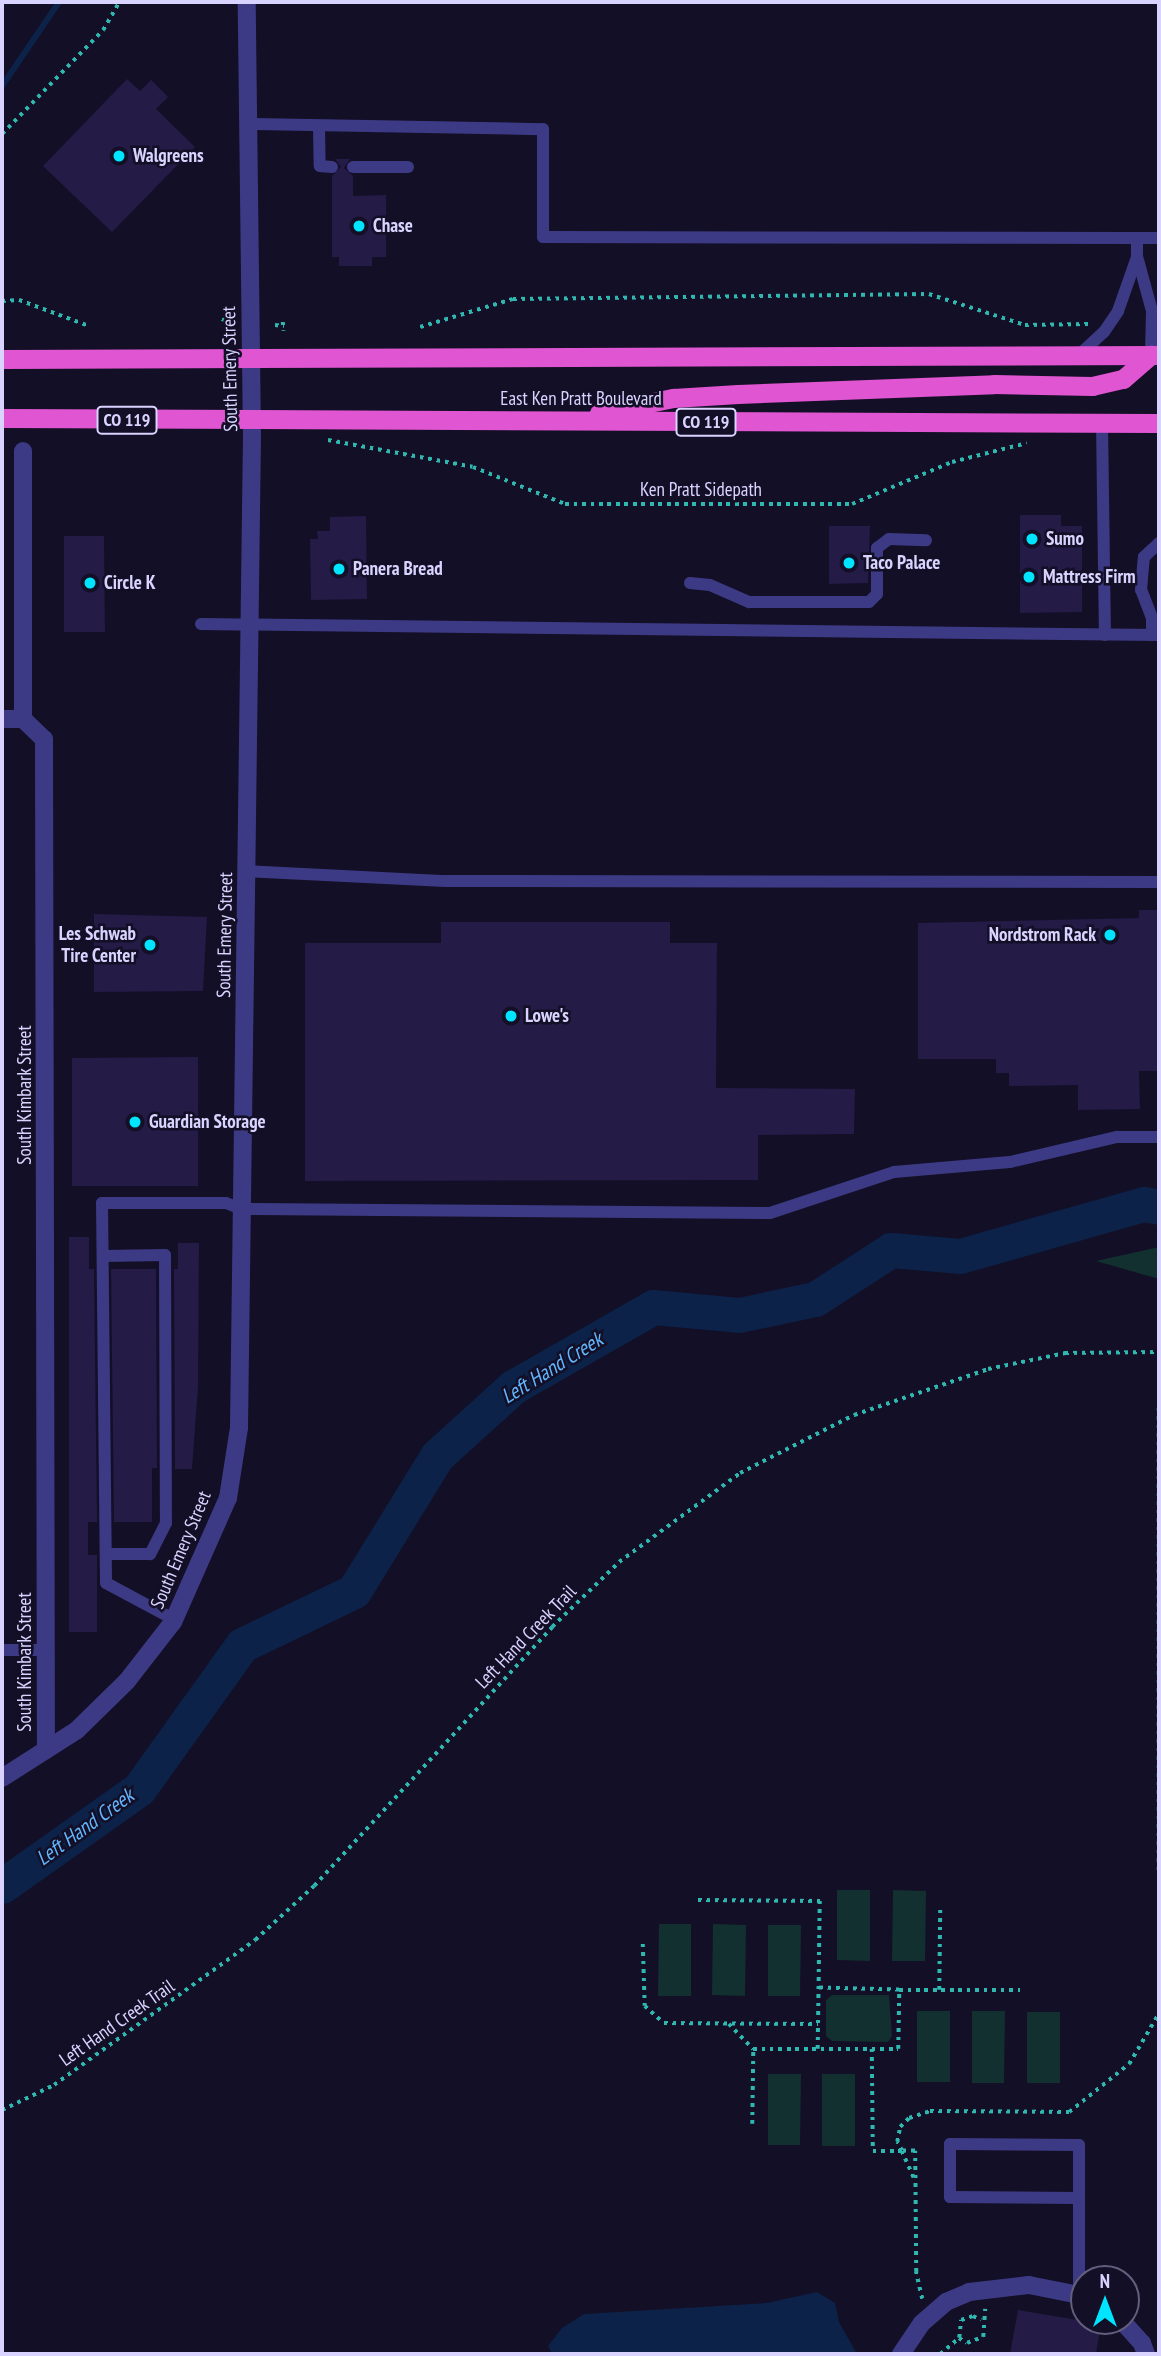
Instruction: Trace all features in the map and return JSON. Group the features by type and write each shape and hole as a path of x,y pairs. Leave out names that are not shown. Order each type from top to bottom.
{"highway":[{"path":"2,359 1155,355"},
{"path":"560,421 686,397 994,384 1092,386 1123,379 1155,355"},
{"name":"East Ken Pratt Boulevard","path":"2,418 1159,423"}],"street":[{"name":"South Emery Street","path":"2,1778 77,1730 127,1681 175,1620 201,1566 230,1487 239,1428 252,421 247,2"},
{"path":"2,719 23,719 23,451"},
{"name":"South Kimbark Street","path":"23,719 44,739 46,1750"},
{"path":"901,2354 922,2323 946,2302 985,2288 1029,2285 1070,2294"},
{"path":"1135,2335 1142,2343 1146,2354"}],"lane":[{"path":"247,124 543,129 543,237 1159,238"},
{"path":"319,127 320,166 332,167"},
{"path":"353,167 408,167"},
{"path":"1138,238 1138,256 1152,311 1155,355"},
{"path":"1079,355 1104,332 1118,311 1138,256"},
{"path":"1102,422 1105,635"},
{"path":"690,583 710,585 748,602 869,602 877,594 877,548 889,539 926,540"},
{"path":"201,624 1156,635 1141,590 1144,557 1159,542"},
{"path":"246,871 446,881 1159,882"},
{"path":"175,1620 106,1583 102,1203 226,1203 242,1209 770,1213 894,1172 1010,1162 1117,1137 1159,1137"},
{"path":"103,1256 166,1255 166,1523 149,1554 106,1554"},
{"path":"2,1650 45,1650"},
{"path":"1079,2198 950,2197 950,2144 1079,2145 1081,2265"}],"path":[{"path":"2,134 103,30 119,2"},
{"path":"420,327 513,299 929,294 1024,325 1087,325 1096,317"},
{"path":"2,301 19,300 89,326"},
{"path":"222,319 237,325"},
{"path":"229,322 229,330"},
{"path":"275,325 284,326"},
{"name":"Ken Pratt Sidepath","path":"328,440 473,467 565,504 852,504 952,462 1037,441"},
{"name":"Left Hand Creek Trail","path":"2,2110 54,2085 206,1979 265,1931 314,1885 561,1618 619,1562 740,1473 854,1415 988,1369 1065,1353 1159,1352"},
{"path":"1159,1408 1159,1874"},
{"path":"698,1900 820,1901 818,2049"},
{"path":"939,1990 940,1910"},
{"path":"643,1944 645,2006 664,2023 818,2024"},
{"path":"819,1988 1020,1990"},
{"path":"753,2049 898,2049 899,1990"},
{"path":"916,2182 897,2142 900,2127 909,2118 930,2111 1069,2112 1129,2064 1159,2013"},
{"path":"729,2024 753,2049 752,2124"},
{"path":"872,2049 873,2151 915,2151 917,2291 929,2305"},
{"path":"959,2338 979,2341 985,2333 981,2320 988,2296 985,2288"},
{"path":"940,2354 959,2338 961,2320 973,2316 981,2320"}],"green space":[{"path":"1159,1247 1159,1279 1096,1261"},
{"path":"837,1890 870,1890 870,1961 837,1960"},
{"path":"893,1890 926,1891 925,1961 892,1961"},
{"path":"659,1924 691,1924 691,1996 658,1996"},
{"path":"713,1924 746,1925 745,1996 712,1995"},
{"path":"768,1925 801,1925 800,1996 768,1996"},
{"path":"832,1995 889,1995 892,2036 888,2042 832,2041 826,2036 826,2000"},
{"path":"917,2011 950,2011 950,2082 917,2082"},
{"path":"972,2011 1005,2011 1004,2083 972,2083"},
{"path":"1027,2012 1060,2012 1060,2083 1027,2083"},
{"path":"768,2074 801,2074 800,2145 768,2145"},
{"path":"822,2074 855,2074 855,2146 822,2146"}],"water":[{"path":"817,2292 835,2303 839,2322 857,2354 552,2354 548,2346 562,2328 584,2314 767,2303"}],"building":[{"name":"Walgreens","path":"127,79 140,91 151,80 168,97 156,109 195,147 112,232 43,166"},
{"name":"Chase","path":"335,159 350,159 344,168 353,176 353,196 386,195 386,257 372,257 372,266 339,266 339,257 332,257 332,176 341,167"},
{"path":"1020,515 1061,515 1061,526 1082,526 1082,612 1020,613"},
{"name":"Panera Bread","path":"366,516 367,599 311,600 310,539 318,539 317,531 330,531 330,517"},
{"path":"829,526 870,526 868,583 829,584"},
{"name":"Circle K","path":"64,536 104,536 105,632 64,632"},
{"path":"1139,910 1159,910 1159,1071 1139,1071 1140,1109 1078,1110 1078,1085 1009,1086 1009,1073 996,1073 996,1059 918,1059 918,923 1139,918"},
{"name":"Les Schwab Tire Center","path":"94,914 207,917 203,991 94,992"},
{"name":"Lowe's","path":"441,922 670,922 670,943 717,943 716,1088 855,1089 854,1134 758,1135 758,1180 305,1181 305,943 441,943"},
{"name":"Guardian Storage","path":"198,1057 198,1186 72,1186 72,1058"},
{"path":"69,1237 89,1237 89,1269 94,1269 97,1522 88,1522 88,1555 97,1555 97,1632 69,1632"},
{"path":"178,1243 199,1243 198,1387 192,1469 175,1469 174,1269 178,1269"},
{"path":"111,1269 156,1269 157,1468 152,1468 152,1522 114,1522"},
{"path":"1018,2310 1070,2319 1070,2335 1099,2335 1096,2354 1010,2354"}],"waterway":[{"path":"2,86 59,2"},
{"name":"Left Hand Creek","path":"2,1886 139,1789 242,1645 354,1591 437,1456 513,1387 653,1307 739,1315 815,1299 891,1250 960,1256 1144,1204 1159,1207"}],"place":[{"name":"Walgreens","path":"119,156"},
{"name":"Chase","path":"359,226"},
{"name":"Sumo","path":"1032,539"},
{"name":"Taco Palace","path":"849,563"},
{"name":"Panera Bread","path":"339,569"},
{"name":"Mattress Firm","path":"1029,577"},
{"name":"Circle K","path":"90,583"},
{"name":"Nordstrom Rack","path":"1110,935"},
{"name":"Les Schwab Tire Center","path":"150,945"},
{"name":"Lowe's","path":"511,1016"},
{"name":"Guardian Storage","path":"135,1122"}]}
